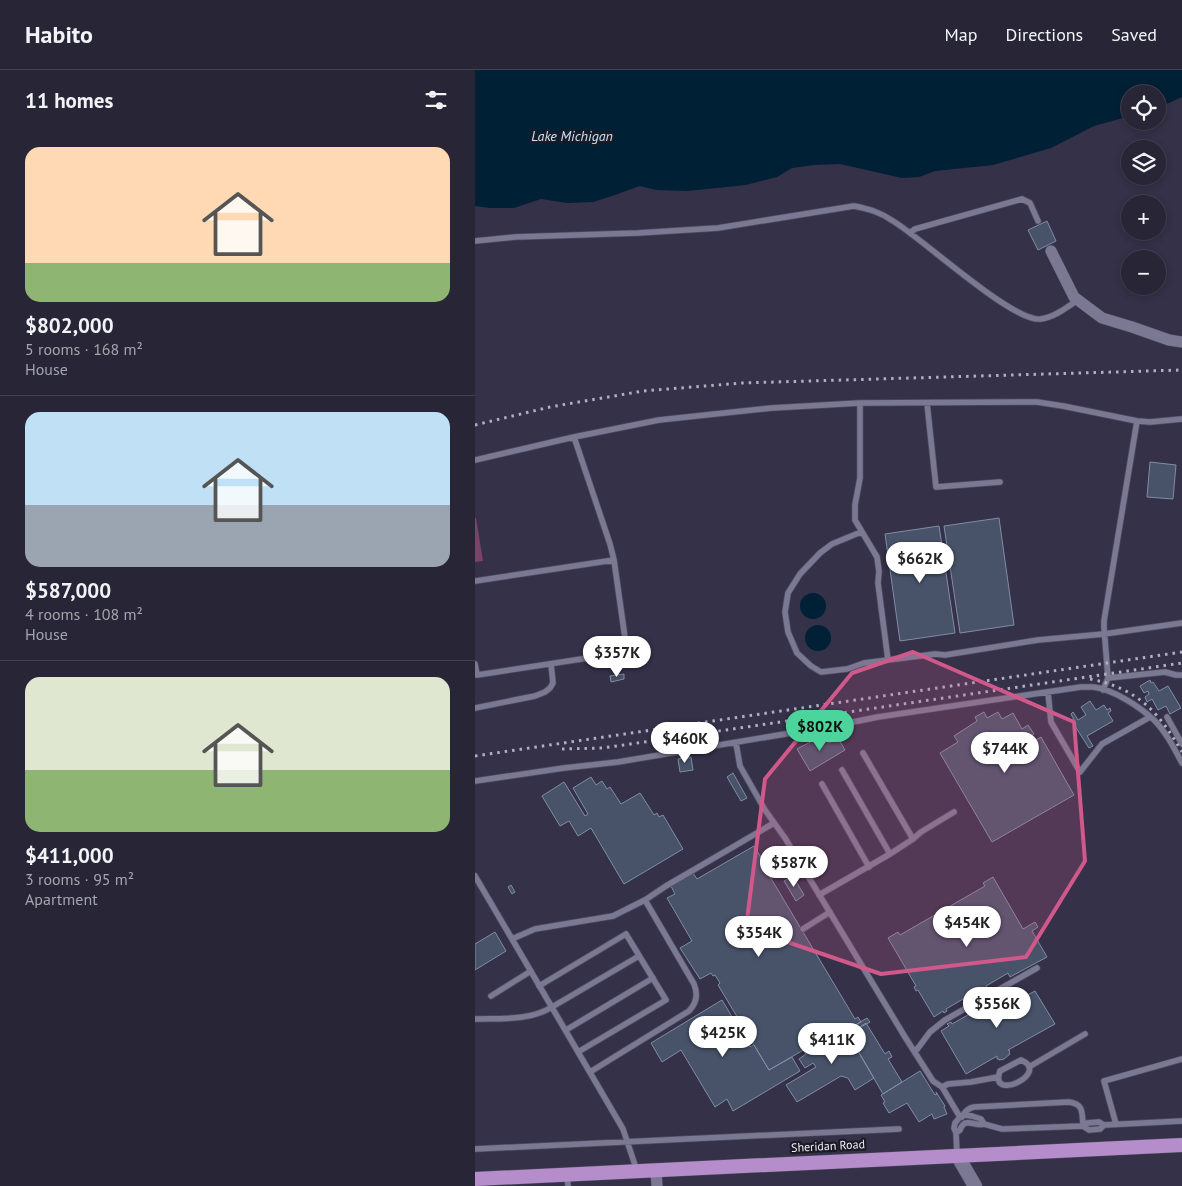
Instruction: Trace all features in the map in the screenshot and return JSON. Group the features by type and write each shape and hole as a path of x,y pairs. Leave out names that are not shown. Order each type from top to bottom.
{"highway":[{"name":"Sheridan Road","path":"475,1179 567,1180 637,1171 1182,1145"}],"street":[{"path":"1051,251 1074,297 1102,318 1169,340 1182,342"},
{"path":"957,1155 975,1186"},
{"path":"656,1170 657,1186"}],"lane":[{"path":"910,233 915,229 1022,199 1030,203 1038,221"},
{"path":"475,241 515,237 718,228 854,206 873,210 894,221 998,300 1021,314 1039,319 1056,314 1079,300"},
{"path":"475,460 575,437 668,419 772,408 860,403 1037,402 1137,421 1150,422 1182,419"},
{"path":"860,403 860,478 855,505 855,520 877,557 879,571 877,583 888,660"},
{"path":"927,403 936,487 1000,482"},
{"path":"1103,690 1108,678 1104,620 1137,421"},
{"path":"475,664 477,675 627,652 614,560 575,437"},
{"path":"861,532 832,544 820,553 800,574 788,593 785,612 789,632 797,653 811,666 821,672 847,670 864,663 935,654 945,655 1038,640 1104,634 1182,623"},
{"path":"475,581 614,560"},
{"path":"475,708 535,696 545,692 553,683 551,664"},
{"path":"1108,678 1165,672 1176,676 1182,675"},
{"path":"475,781 618,762 879,717 1081,687 1094,687 1103,690 1119,696 1140,709 1155,721 1182,763"},
{"path":"1048,692 1051,722 1080,772 1102,744 1150,717"},
{"path":"1167,716 1182,744"},
{"path":"736,743 740,766 765,810 785,838 933,1081 942,1088 961,1117"},
{"path":"863,753 913,840"},
{"path":"842,770 890,854"},
{"path":"822,784 869,866"},
{"path":"819,895 913,840 921,832 954,812"},
{"path":"512,939 535,928 613,916 645,900 774,824"},
{"path":"475,876 623,1129 637,1171"},
{"path":"590,1072 689,1011 694,1006 697,990 695,984 645,900"},
{"path":"803,929 830,912"},
{"path":"539,986 627,934 666,1000 578,1052"},
{"path":"475,1019 527,1016 545,1011 639,956"},
{"path":"915,1052 930,1032 945,1020 1037,968"},
{"path":"491,996 531,971"},
{"path":"566,1030 653,978"},
{"path":"1029,1066 1085,1034"},
{"path":"1116,1124 1104,1080 1182,1059"},
{"path":"1021,1060 1025,1061 1029,1066 1029,1072 1026,1077 1010,1086 998,1081 998,1077 1000,1071 1004,1068 1021,1060"},
{"path":"942,1088 948,1084 998,1077"},
{"path":"957,1155 955,1123 968,1108 974,1106 1076,1103 1080,1107 1083,1126"},
{"path":"961,1117 972,1116 981,1119 984,1124"},
{"path":"956,1133 965,1122 979,1125 984,1124 1002,1129 1083,1126 1087,1123 1099,1122 1104,1125 1182,1121"},
{"path":"475,1149 899,1129"}],"highlighted area":[{"path":"913,652 1074,722 1085,861 1026,957 881,974 746,928 765,779 852,673"}],"shaded area":[{"path":"475,518 483,561 475,562"}],"water":[{"name":"Lake Michigan","path":"475,70 1182,70 1182,97 1166,104 1166,85 1121,85 1121,118 1094,126 1051,148 993,165 935,171 919,177 902,178 840,164 814,165 792,168 777,177 746,185 687,191 656,190 640,186 593,202 567,203 541,199 514,208 475,206"},
{"path":"813,593 822,597 826,606 822,615 813,619 804,615 800,606 804,597"},
{"path":"818,625 827,629 831,638 827,647 818,651 809,647 805,638 809,629"}],"building":[{"path":"1047,221 1056,241 1038,250 1028,230"},
{"path":"1150,462 1176,465 1173,499 1147,497"},
{"path":"999,518 1014,625 960,633 944,526"},
{"path":"939,526 955,633 900,641 885,534"},
{"path":"624,674 624,679 611,682 610,676"},
{"path":"1150,680 1159,691 1168,686 1181,708 1170,714 1166,706 1158,710 1152,699 1147,702 1145,697 1149,694 1148,691 1144,693 1140,686"},
{"path":"1090,701 1096,710 1104,705 1107,710 1110,708 1111,711 1108,713 1113,721 1087,736 1093,746 1089,748 1073,723 1075,722 1071,714 1073,712 1078,720 1086,715 1081,707"},
{"path":"984,712 987,718 998,712 1002,719 1013,713 1022,729 1028,725 1034,734 1028,738 1031,743 1041,737 1074,795 992,842 940,753 958,742 954,736 977,721 975,717"},
{"path":"826,737 829,743 838,738 845,750 810,771 797,749 816,739 818,742"},
{"path":"691,757 693,770 680,772 678,759"},
{"path":"733,773 747,798 741,801 727,777"},
{"path":"591,777 596,785 602,781 607,789 610,787 621,804 640,793 654,815 657,813 659,817 663,815 683,849 624,884 591,828 578,836 569,821 560,826 542,796 564,782 585,816 588,814 573,788"},
{"path":"754,846 765,864 763,865 855,1019 858,1017 861,1022 827,1042 824,1038 769,1070 718,985 720,983 715,975 713,976 711,973 700,979 680,948 692,941 667,898 675,894 671,886 693,873 697,879"},
{"path":"793,876 804,895 796,901 784,881"},
{"path":"993,877 1023,929 1035,922 1038,927 1032,931 1047,957 1010,977 1008,973 986,986 987,988 984,990 982,988 946,1009 947,1011 944,1013 943,1011 934,1017 918,990 916,991 914,987 916,986 888,938 898,932 900,935 985,886 983,883"},
{"path":"511,885 515,892 512,894 508,887"},
{"path":"495,932 506,951 475,970 475,944"},
{"path":"1012,987 1020,999 1035,991 1055,1024 1008,1050 1010,1054 1004,1059 999,1060 997,1056 966,1074 941,1031 949,1026 947,1024 951,1022 952,1024 1008,992 1007,990"},
{"path":"722,1000 750,1047 754,1045 769,1070 792,1057 800,1071 733,1111 727,1099 715,1107 681,1050 662,1062 651,1043"},
{"path":"867,1018 870,1022 848,1034 874,1078 855,1090 848,1078 841,1076 797,1102 786,1085 816,1067 813,1063 805,1068 799,1059 806,1054 803,1050 824,1038 827,1042"},
{"path":"866,1023 885,1054 889,1051 892,1057 888,1059 902,1082 883,1094 848,1034"},
{"path":"920,1071 935,1095 937,1094 936,1092 945,1106 947,1114 934,1119 932,1114 919,1122 907,1103 889,1113 881,1095"}],"railway":[{"path":"475,425 550,407 643,391 742,383 1182,370"},
{"path":"475,756 1182,652"},
{"path":"562,749 617,746 1182,663"},
{"path":"1090,679 1121,689 1145,704 1165,725 1182,752"}]}
